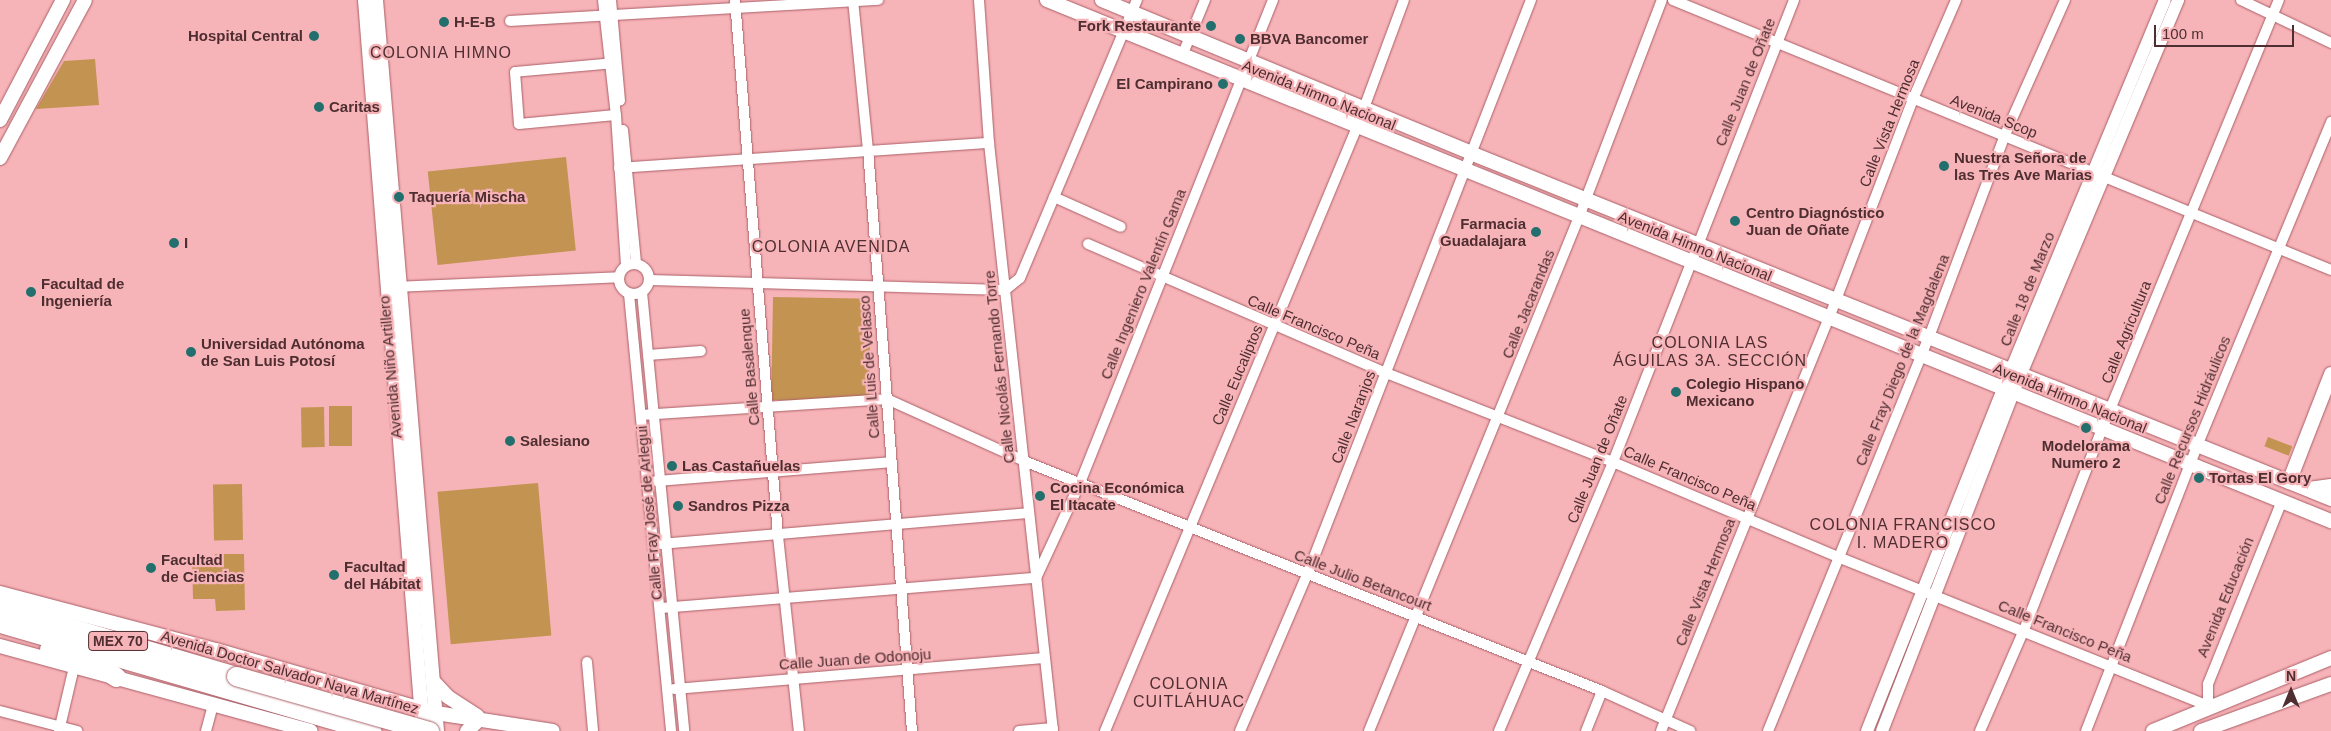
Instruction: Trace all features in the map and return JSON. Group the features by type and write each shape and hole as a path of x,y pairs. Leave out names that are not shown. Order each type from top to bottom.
{"highway":[{"name":"Avenida Doctor Salvador Nava Martínez","path":"0,607 372,731"},
{"name":"Avenida Doctor Salvador Nava Martínez","path":"0,623 235,684 429,731"},
{"path":"0,633 96,664 116,677"}],"main road":[{"path":"0,120 63,0"},
{"path":"0,158 85,0"},
{"name":"Avenida Niño Artillero","path":"365,0 394,287 426,681 422,709 422,731"},
{"name":"Avenida Niño Artillero","path":"376,0 394,287"},
{"name":"Avenida Himno Nacional","path":"1048,0 1357,128 2331,521"},
{"name":"Avenida Himno Nacional","path":"1102,0 1134,6 1190,36 1473,154 1587,197 2110,412 2331,499"},
{"path":"2289,482 2331,374"},
{"path":"2308,490 2331,486"},
{"name":"Avenida Doctor Salvador Nava Martínez","path":"0,593 436,713 553,731"},
{"path":"0,646 303,730"},
{"path":"2152,731 2208,706 2331,658"},
{"path":"395,701 410,694 426,681 482,720 467,731"},
{"name":"Avenida Niño Artillero","path":"426,681 436,713 437,731"},
{"path":"2201,731 2331,684"},
{"path":"377,696 386,710 388,731"}],"street":[{"path":"603,0 608,14 616,115 623,168"},
{"path":"608,14 611,0"},
{"path":"510,21 736,4 878,0"},
{"name":"Calle Nicolás Fernando Torre","path":"978,0 989,142 1053,729"},
{"path":"1182,56 1205,0"},
{"name":"Calle Ingeniero Valentín Gama","path":"1036,578 1080,482 1160,278 1242,81 1273,0"},
{"name":"Calle Eucaliptos","path":"1105,731 1192,527 1357,128 1404,0"},
{"name":"Calle Naranjos","path":"1240,731 1307,575 1466,172 1531,0"},
{"name":"Calle Jacarandas","path":"1369,731 1580,217 1662,0"},
{"name":"Avenida Scop","path":"1673,0 1775,44 2331,270"},
{"name":"Calle Juan de Oñate","path":"1499,731 1613,462 1697,242 1794,0"},
{"name":"Calle Vista Hermosa","path":"1661,731 1829,318 1913,99 1956,0"},
{"name":"Calle Fray Diego de la Magdalena","path":"1768,731 1920,355 1929,337 2004,137 2065,0"},
{"name":"Calle 18 de Marzo","path":"1882,731 2008,391 2097,175 2165,0"},
{"name":"Calle 18 de Marzo","path":"2097,175 2178,0"},
{"path":"2241,0 2331,43"},
{"name":"Calle Agricultura","path":"1980,731 2024,630 2102,429 2279,0"},
{"name":"Calle Luis de Velasco","path":"853,1 868,150 912,731"},
{"name":"Calle Basalenque","path":"736,4 778,536 799,731"},
{"path":"650,280 1005,290 1020,278 1134,6"},
{"path":"394,287 619,277 631,264 612,63"},
{"path":"612,63 515,72 518,124 616,115"},
{"name":"Calle Recursos Hidráulicos","path":"2086,731 2113,667 2190,464 2277,249 2331,122"},
{"path":"623,168 989,142"},
{"path":"1054,197 1121,227"},
{"name":"Calle Francisco Peña","path":"1088,244 1160,278 1386,374 1613,462 1838,558 1932,593 2208,706"},
{"path":"619,277 621,287 629,294 642,292 650,280 648,271 631,264"},
{"name":"Calle Fray José de Arlegui","path":"642,292 684,731"},
{"name":"Calle Fray José de Arlegui","path":"629,294 655,544 671,731"},
{"path":"648,355 701,352"},
{"path":"642,414 887,399"},
{"name":"Calle Julio Betancourt","path":"887,399 1024,461 1192,527 1307,575 1528,661 1602,691 1690,731"},
{"path":"648,482 891,462"},
{"name":"Avenida Educación","path":"2208,706 2208,684 2282,501"},
{"path":"655,544 778,536 1028,513"},
{"path":"661,608 1036,578"},
{"name":"Calle 18 de Marzo","path":"1867,731 1932,593"},
{"name":"Calle Juan de Odonoju","path":"668,689 1045,658"},
{"path":"587,662 592,731"},
{"path":"59,729 74,667"},
{"path":"1586,731 1602,691"},
{"path":"206,731 213,704"},
{"path":"0,711 59,729 77,731"},
{"path":"1019,731 1053,729"}],"shaded area":[{"path":"95,59 99,105 36,109 64,61"},
{"path":"566,157 576,250 438,265 428,172"},
{"path":"773,297 871,299 869,402 771,400"},
{"path":"329,406 352,406 352,446 329,446"},
{"path":"301,407 324,407 325,447 302,447"},
{"path":"2268,437 2292,446 2289,456 2264,446"},
{"path":"538,483 551,635 451,644 437,492"},
{"path":"242,484 243,540 214,540 213,485"},
{"path":"215,554 244,554 245,610 216,611 215,599 193,599 192,559 214,559"}],"place":[{"name":"H-E-B","path":"444,22"},
{"name":"Fork Restaurante","path":"1211,26"},
{"name":"Hospital Central","path":"314,36"},
{"name":"BBVA Bancomer","path":"1240,39"},
{"name":"El Campirano","path":"1223,84"},
{"name":"Caritas","path":"319,107"},
{"name":"Nuestra Señora de las Tres Ave Marias","path":"1944,166"},
{"name":"Taquería Mischa","path":"399,197"},
{"name":"Centro Diagnóstico Juan de Oñate","path":"1735,221"},
{"name":"Farmacia Guadalajara","path":"1536,232"},
{"name":"I","path":"174,243"},
{"name":"Facultad de Ingeniería","path":"31,292"},
{"name":"Universidad Autónoma de San Luis Potosí","path":"191,352"},
{"name":"Colegio Hispano Mexicano","path":"1676,392"},
{"name":"Modelorama Numero 2","path":"2086,428"},
{"name":"Salesiano","path":"510,441"},
{"name":"Las Castañuelas","path":"672,466"},
{"name":"Tortas El Gory","path":"2199,478"},
{"name":"Cocina Económica El Itacate","path":"1040,496"},
{"name":"Sandros Pizza","path":"678,506"},
{"name":"Facultad de Ciencias","path":"151,568"},
{"name":"Facultad del Hábitat","path":"334,575"}],"district":[{"name":"COLONIA HIMNO","path":"441,53"},
{"name":"COLONIA AVENIDA","path":"831,247"},
{"name":"COLONIA LAS ÁGUILAS 3A. SECCIÓN","path":"1710,352"},
{"name":"COLONIA FRANCISCO I. MADERO","path":"1903,534"},
{"name":"COLONIA CUITLÁHUAC","path":"1189,693"}]}
